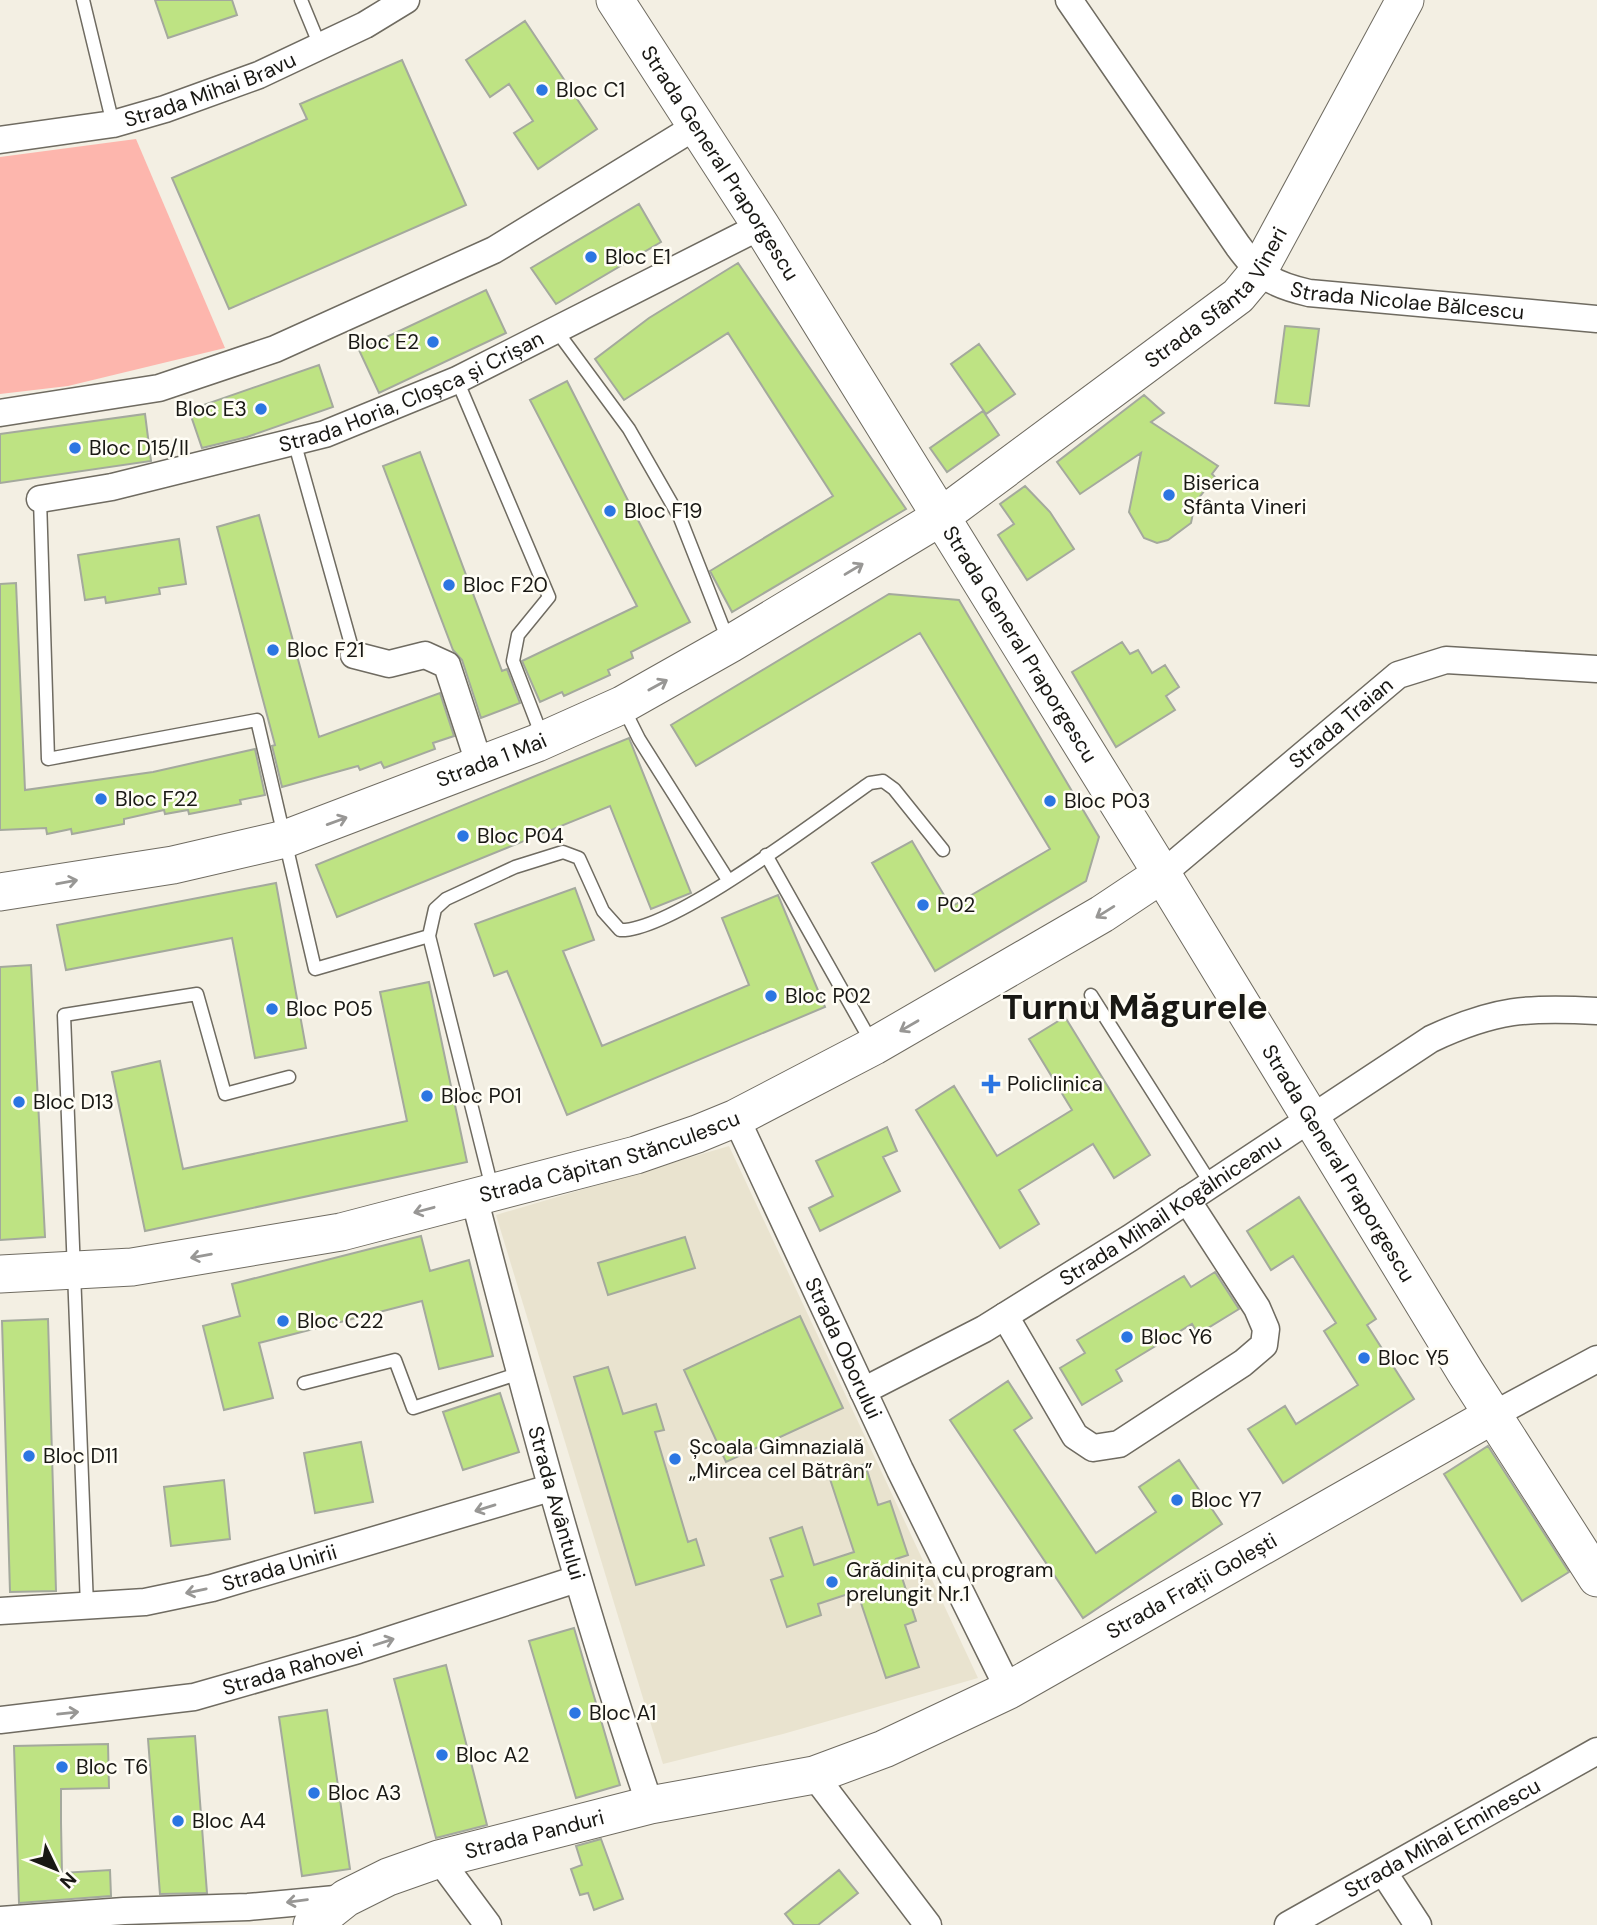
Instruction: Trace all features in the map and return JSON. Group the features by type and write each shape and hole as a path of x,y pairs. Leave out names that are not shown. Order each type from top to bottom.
{"main road":[{"name":"Strada General Praporgescu","path":"615,0 761,226 939,518 1163,874 1309,1119 1597,1578"},
{"name":"Strada Sfânta Vineri","path":"939,518 1238,296 1258,272 1405,0"},
{"name":"Strada 1 Mai","path":"0,892 173,865 285,839 544,741 622,705 730,645 939,518"},
{"name":"Strada Căpitan Stănculescu","path":"0,1274 132,1267 341,1232 636,1155 736,1118 874,1046 1102,914 1163,874"},
{"name":"Strada Frații Golești","path":"773,1782 814,1775 884,1749 1009,1690 1493,1415"},
{"name":"Strada Panduri","path":"312,1925 346,1898 388,1877 439,1859 650,1805 773,1782"}],"street":[{"name":"Strada Mihai Bravu","path":"0,140 113,124 166,109 259,75 365,25 406,0"},
{"name":"Strada Nicolae Bălcescu","path":"1069,0 1258,272 1278,285 1309,293 1597,319"},
{"path":"0,413 159,388 275,349 494,250 698,125"},
{"name":"Strada Horia, Cloșca și Crișan","path":"40,499 112,487 325,434 457,380 761,226"},
{"path":"354,655 389,664 425,655 447,664 480,766"},
{"name":"Strada Traian","path":"1163,874 1398,674 1446,660 1597,669"},
{"name":"Strada Mihail Kogălniceanu","path":"863,1391 1005,1316 1211,1184 1395,1060 1467,1022 1503,1012 1534,1008 1597,1011"},
{"name":"Strada Oborului","path":"736,1118 863,1391 1009,1690"},
{"name":"Strada Avântului","path":"483,1195 520,1373 550,1488 650,1805"},
{"path":"1005,1316 1075,1436 1093,1448 1119,1444 1243,1363 1264,1345 1266,1329 1257,1308 1186,1200"},
{"name":"Strada Frații Golești","path":"1493,1415 1597,1359"},
{"name":"Strada Unirii","path":"0,1611 145,1602 212,1588 550,1488"},
{"name":"Strada Rahovei","path":"0,1720 194,1697 358,1650 578,1579"},
{"name":"Strada Mihai Eminescu","path":"1288,1925 1597,1751"},
{"path":"814,1775 928,1925"},
{"path":"439,1859 488,1925"},
{"path":"1384,1873 1418,1925"},
{"path":"0,1920 124,1911 250,1916 346,1898"}],"lane":[{"path":"83,0 113,124"},
{"path":"301,0 320,46"},
{"path":"556,330 629,429 680,518 730,645"},
{"path":"457,380 549,597 518,635 513,661 544,741"},
{"path":"294,441 354,655"},
{"path":"40,499 48,759 257,720 315,969 429,936"},
{"path":"622,705 639,739 728,880"},
{"path":"483,1195 429,936 435,909 446,899 515,867 563,852 579,858 603,911 620,930 634,930 676,912 766,855 870,783 883,781 894,789 943,850"},
{"path":"766,855 874,1046"},
{"path":"86,1606 64,1015 197,994 225,1094 289,1077"},
{"path":"1091,995 1211,1184"},
{"path":"304,1383 395,1360 412,1408 520,1373"}],"shaded area":[{"path":"136,139 225,348 68,386 0,394 0,157"},
{"name":"Școala Gimnazială „Mircea cel Bătrân”","path":"729,1146 978,1678 783,1734 663,1764 496,1215"}],"building":[{"path":"155,0 232,0 237,15 168,38"},
{"name":"Bloc C1","path":"525,21 597,129 538,169 514,133 533,121 509,84 490,97 466,60"},
{"path":"402,60 466,205 229,309 172,178 307,119 300,104"},
{"name":"Bloc E1","path":"639,204 661,242 556,304 531,268"},
{"path":"738,263 906,509 732,612 710,571 833,496 728,333 624,400 595,359 649,318"},
{"name":"Bloc E2","path":"486,290 506,333 379,393 359,350"},
{"path":"1285,326 1319,329 1309,406 1275,403"},
{"path":"979,344 1015,394 986,414 951,364"},
{"name":"Bloc E3","path":"319,365 333,407 247,437 202,448 189,410"},
{"name":"Bloc F19","path":"567,381 690,622 631,652 633,658 608,670 610,675 564,696 562,692 540,702 522,661 637,606 530,400"},
{"path":"1144,395 1164,413 1151,422 1218,466 1212,474 1215,477 1195,503 1191,523 1168,540 1157,543 1144,538 1129,512 1141,453 1080,494 1057,462"},
{"path":"983,411 999,435 947,472 930,448"},
{"name":"Bloc D15/II","path":"145,414 151,461 0,483 0,434"},
{"name":"Bloc F20","path":"420,452 502,671 507,669 520,703 481,718 462,660 453,650 383,466"},
{"path":"1025,486 1050,512 1074,549 1027,580 998,535 1014,524 1000,504"},
{"name":"Bloc F21","path":"259,515 319,737 440,693 454,736 433,743 435,749 384,768 381,762 360,770 358,766 282,787 272,746 275,745 217,527"},
{"path":"179,539 186,584 159,588 160,594 106,603 105,597 85,600 78,555"},
{"path":"16,583 25,790 153,772 255,749 265,795 240,800 241,804 189,814 188,810 165,814 164,810 124,819 124,824 72,834 71,829 47,834 46,828 0,830 0,584"},
{"name":"Bloc P03","path":"889,594 959,600 1099,837 1086,881 935,971 872,863 912,841 951,907 1050,849 920,633 696,766 671,725"},
{"path":"1122,642 1130,654 1138,650 1152,673 1165,665 1179,687 1166,696 1175,710 1116,747 1072,672"},
{"name":"Bloc P04","path":"629,738 691,893 651,909 610,806 337,917 316,865"},
{"name":"Bloc P05","path":"276,883 306,1048 255,1058 232,938 66,970 57,925"},
{"name":"Bloc P02","path":"575,888 594,940 563,951 602,1046 749,985 722,918 778,895 825,1007 567,1115 507,971 494,976 475,924"},
{"name":"Bloc D13","path":"31,965 45,1237 0,1240 0,967"},
{"name":"Bloc P01","path":"429,982 467,1162 145,1231 112,1072 160,1061 183,1169 407,1121 380,992"},
{"path":"1065,1017 1150,1155 1114,1178 1093,1144 1019,1190 1039,1224 1000,1248 916,1110 954,1086 997,1156 1072,1110 1029,1039"},
{"path":"887,1127 897,1151 883,1157 900,1191 820,1231 809,1208 833,1196 816,1161"},
{"name":"Bloc Y5","path":"1299,1197 1376,1319 1367,1325 1414,1399 1283,1483 1248,1429 1285,1406 1296,1424 1358,1385 1324,1331 1336,1323 1293,1256 1271,1270 1247,1231"},
{"name":"Bloc C22","path":"421,1236 430,1271 469,1260 493,1356 439,1369 422,1301 259,1343 273,1398 224,1410 203,1326 240,1316 232,1284"},
{"path":"685,1237 695,1268 608,1295 598,1263"},
{"name":"Bloc Y6","path":"1215,1272 1239,1309 1198,1334 1192,1324 1116,1370 1122,1381 1082,1405 1060,1368 1085,1353 1077,1340 1184,1276 1191,1287"},
{"path":"800,1316 843,1408 726,1462 684,1370"},
{"name":"Bloc D11","path":"48,1319 56,1591 10,1592 2,1321"},
{"path":"608,1367 623,1414 656,1404 664,1430 655,1432 688,1542 696,1539 704,1565 636,1585 574,1377"},
{"name":"Bloc Y7","path":"1008,1381 1032,1418 1014,1430 1096,1553 1156,1512 1139,1487 1179,1460 1222,1524 1083,1618 950,1420"},
{"path":"500,1393 519,1452 463,1470 443,1412"},
{"path":"361,1442 373,1502 315,1513 304,1453"},
{"path":"1488,1446 1569,1572 1522,1601 1444,1474"},
{"path":"865,1464 878,1505 890,1501 908,1555 896,1559 916,1621 905,1625 919,1667 886,1678 857,1591 818,1604 821,1615 787,1627 771,1580 783,1576 770,1538 802,1527 814,1565 854,1552 829,1476"},
{"path":"224,1480 230,1539 171,1546 164,1487"},
{"name":"Bloc A1","path":"574,1628 620,1785 576,1798 529,1641"},
{"name":"Bloc A2","path":"446,1665 487,1825 436,1838 394,1679"},
{"name":"Bloc A3","path":"327,1710 350,1869 302,1876 279,1717"},
{"name":"Bloc A4","path":"195,1736 207,1893 160,1894 148,1739"},
{"path":"108,1744 109,1788 61,1789 61,1823 62,1873 110,1870 111,1896 19,1903 14,1746"},
{"path":"601,1839 623,1899 594,1910 588,1893 580,1895 571,1869 582,1865 576,1846"},
{"path":"839,1870 858,1893 818,1925 794,1925 785,1914"}],"place":[{"name":"Bloc C1","path":"542,90"},
{"name":"Bloc E1","path":"591,257"},
{"name":"Bloc E2","path":"433,342"},
{"name":"Bloc E3","path":"261,409"},
{"name":"Bloc D15/II","path":"75,448"},
{"name":"Biserica Sfânta Vineri","path":"1169,495"},
{"name":"Bloc F19","path":"610,511"},
{"name":"Bloc F20","path":"449,585"},
{"name":"Bloc F21","path":"273,650"},
{"name":"Bloc F22","path":"101,799"},
{"name":"Bloc P03","path":"1050,801"},
{"name":"Bloc P04","path":"463,836"},
{"name":"P02","path":"923,905"},
{"name":"Bloc P02","path":"771,996"},
{"name":"Bloc P05","path":"272,1009"},
{"name":"Policlinica","path":"991,1084"},
{"name":"Bloc P01","path":"427,1096"},
{"name":"Bloc D13","path":"19,1102"},
{"name":"Bloc C22","path":"283,1321"},
{"name":"Bloc Y6","path":"1127,1337"},
{"name":"Bloc Y5","path":"1364,1358"},
{"name":"Bloc D11","path":"29,1456"},
{"name":"Școala Gimnazială „Mircea cel Bătrân”","path":"675,1459"},
{"name":"Bloc Y7","path":"1177,1500"},
{"name":"Grădinița cu program prelungit Nr.1","path":"832,1582"},
{"name":"Bloc A1","path":"575,1713"},
{"name":"Bloc A2","path":"442,1755"},
{"name":"Bloc T6","path":"62,1767"},
{"name":"Bloc A3","path":"314,1793"},
{"name":"Bloc A4","path":"178,1821"}],"district":[{"name":"Turnu Măgurele","path":"1135,1007"}]}
